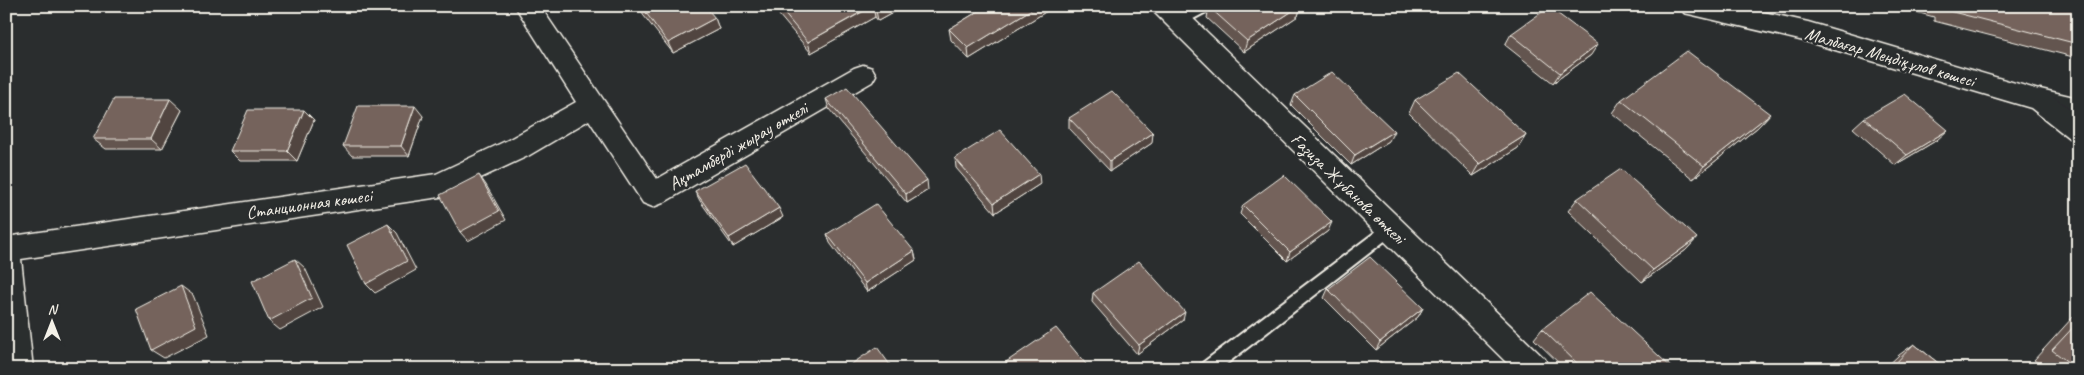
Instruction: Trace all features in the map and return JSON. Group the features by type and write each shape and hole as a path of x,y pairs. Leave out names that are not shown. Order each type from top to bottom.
{"street":[{"name":"Ақтамберді жырау өткелі","path":"527,6 653,195 863,75"},
{"name":"Малбағар Меңдіқұлов көшесі","path":"1695,7 1808,32 2040,100 2078,130"},
{"name":"Ғазиза Жұбанова өткелі","path":"1171,14 1534,369"},
{"path":"2040,100 2078,109"},
{"name":"Станционная көшесі","path":"6,249 440,185 518,148 593,105"},
{"path":"6,255 9,314 18,369"}],"lane":[{"path":"1171,14 1205,6"},
{"path":"1207,369 1390,228"}],"building":[{"path":"641,6 705,6 715,18 668,43"},
{"path":"778,6 872,6 808,42"},
{"path":"873,6 883,6 876,10"},
{"path":"987,6 1037,6 968,48 949,29"},
{"path":"1300,6 1247,41 1209,7"},
{"path":"1945,6 2078,6 2078,44 1945,10"},
{"path":"1549,7 1598,44 1560,73 1511,34"},
{"path":"1687,51 1770,114 1704,166 1621,100"},
{"path":"1332,72 1394,131 1355,155 1295,95"},
{"path":"1459,73 1526,135 1480,164 1415,100"},
{"path":"847,87 927,180 906,194 826,99"},
{"path":"1112,91 1153,133 1110,161 1069,118"},
{"path":"1905,94 1948,130 1907,155 1864,118"},
{"path":"114,99 170,99 151,139 93,139"},
{"path":"358,106 415,106 401,146 343,146"},
{"path":"248,110 304,110 287,151 230,151"},
{"path":"1000,130 1039,174 994,203 955,158"},
{"path":"745,163 779,208 729,238 695,191"},
{"path":"1621,169 1697,238 1653,270 1577,199"},
{"path":"479,175 499,211 460,232 440,195"},
{"path":"1284,175 1332,222 1290,252 1243,205"},
{"path":"876,204 914,251 865,283 827,234"},
{"path":"388,224 407,261 366,284 347,245"},
{"path":"1370,257 1423,308 1380,342 1328,289"},
{"path":"295,259 312,298 269,321 252,281"},
{"path":"1139,261 1185,312 1139,345 1093,293"},
{"path":"181,286 196,326 151,350 136,309"},
{"path":"1590,292 1673,369 1583,369 1542,329"},
{"path":"2078,322 2078,369 2077,369 2052,350"},
{"path":"1056,328 1090,369 1012,369 1006,362"},
{"path":"1914,344 1946,369 1890,369"},
{"path":"877,347 893,369 844,369"},
{"path":"1380,361 1387,369 1370,369"},
{"path":"1701,364 1706,369 1696,369"}]}
